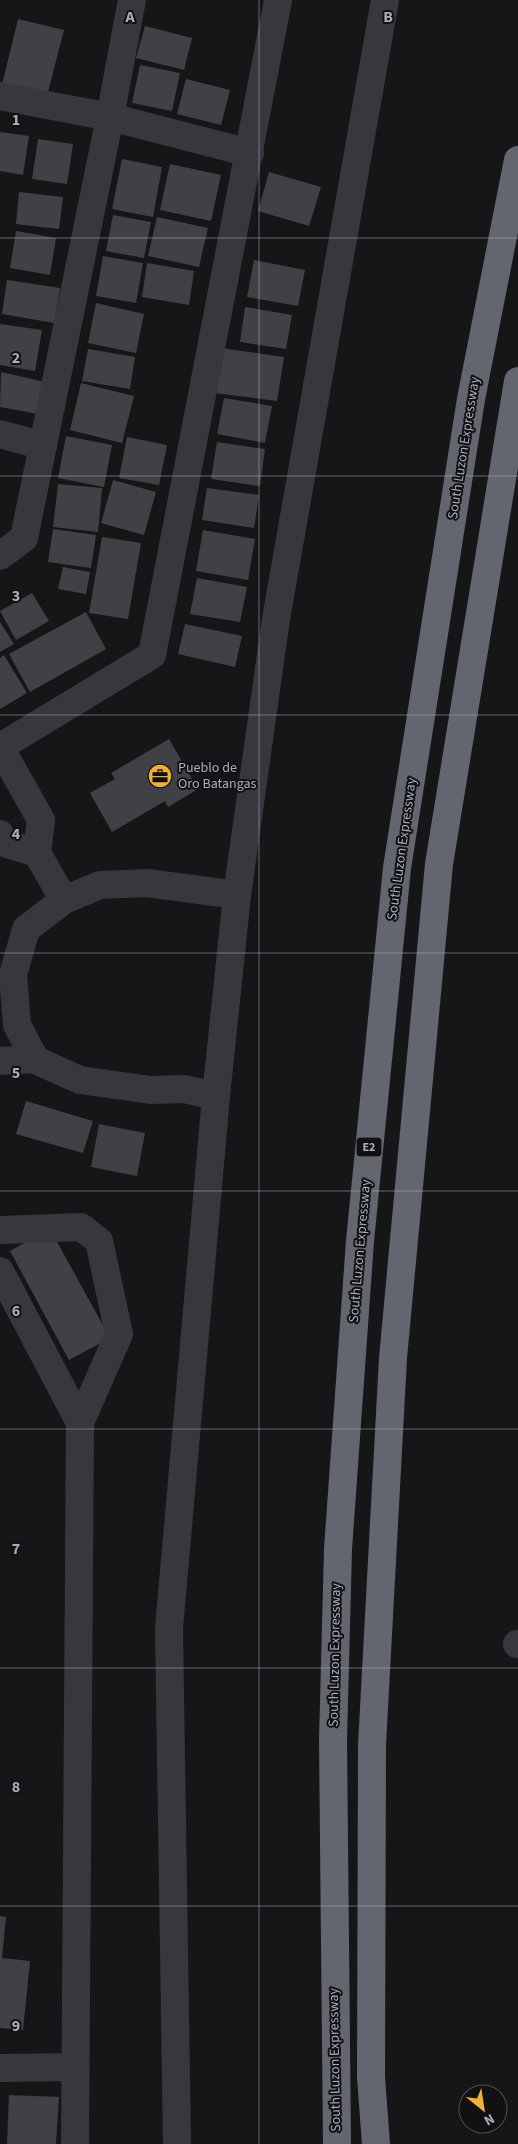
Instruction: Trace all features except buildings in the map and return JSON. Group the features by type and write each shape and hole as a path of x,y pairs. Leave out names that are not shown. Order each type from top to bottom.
{"highway":[{"name":"South Luzon Expressway","path":"337,2144 333,1740 337,1558 360,1241 397,868 471,399 518,160"},
{"path":"376,2144 371,2077 372,1745 393,1358 439,864 518,381"}],"street":[{"path":"0,556 24,538 132,0"},
{"path":"64,900 37,853 41,820 0,747 152,654 250,154 278,0"},
{"path":"177,2144 169,1628 216,1096 237,895 276,619 385,0"},
{"path":"0,96 110,117 250,154"},
{"path":"0,434 42,446"},
{"path":"0,834 7,844 37,853"},
{"path":"36,1059 17,1025 13,975 26,929 64,900 100,885 148,883 237,895"},
{"path":"0,1061 36,1059 80,1080 151,1090 184,1089 216,1096"},
{"path":"0,1230 82,1227 99,1241 120,1334 80,1423 75,2144"},
{"path":"0,1271 80,1423"},
{"path":"0,2068 75,2067"}],"place":[{"name":"Pueblo de Oro Batangas","path":"160,776"}]}
